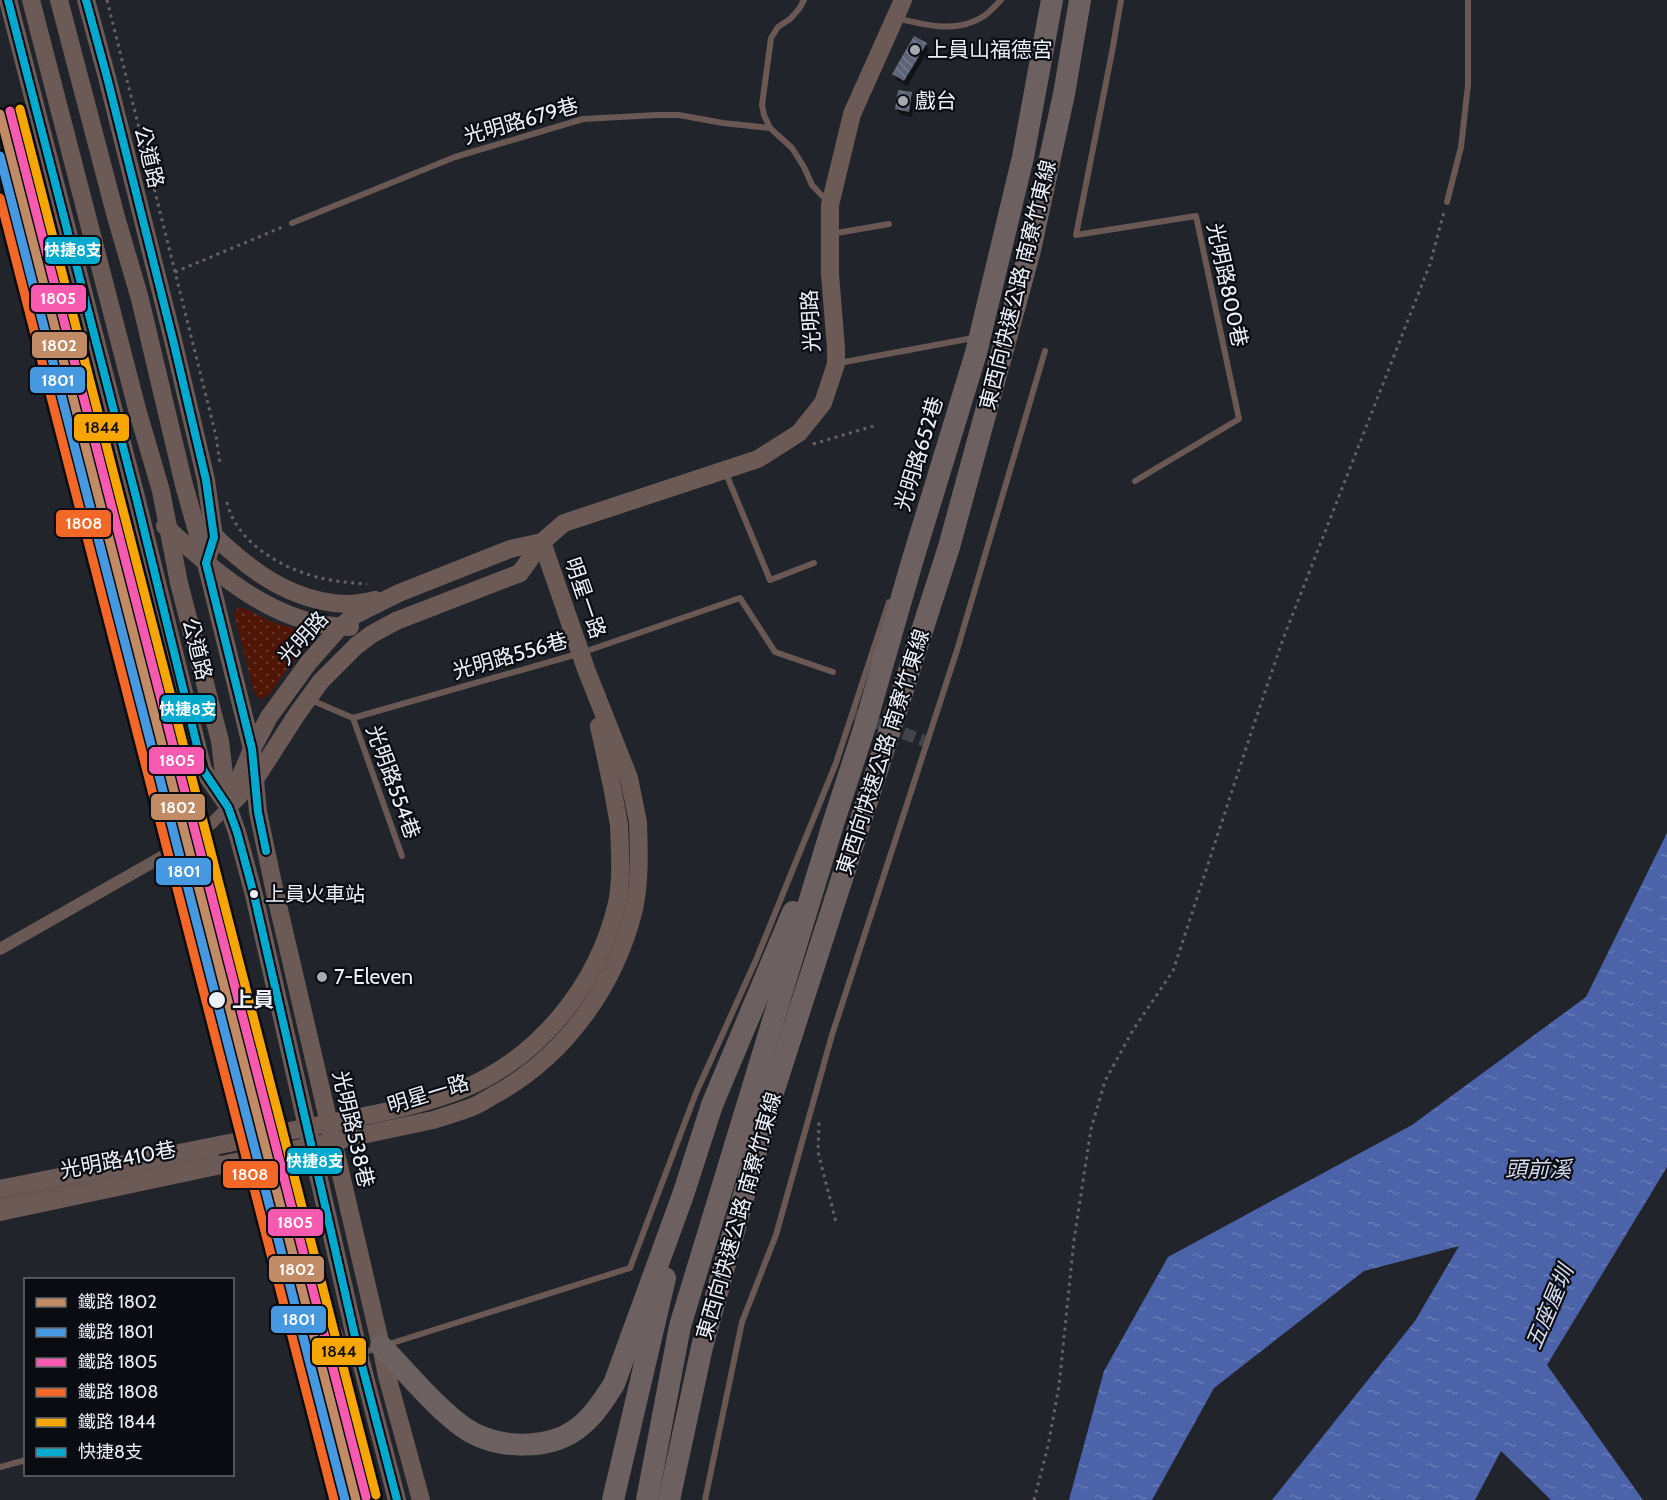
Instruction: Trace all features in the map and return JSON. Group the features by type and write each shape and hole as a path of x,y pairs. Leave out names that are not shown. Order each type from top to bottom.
{"highway":[{"name":"東西向快速公路 南寮竹東線","path":"647,1500 680,1326 865,726 976,353 1023,157 1052,0"},
{"name":"東西向快速公路 南寮竹東線","path":"669,1500 702,1347 768,1108 949,547 1030,250 1064,94 1080,0"},
{"path":"381,1346 446,1413 464,1428 483,1439 505,1444 526,1445 547,1442 566,1435 582,1425 595,1412 614,1384 683,1195 712,1105 787,926 833,824"},
{"path":"613,1500 683,1195"},
{"path":"683,1500 702,1347"}],"street":[{"name":"公道路","path":"8,0 136,497 203,770 228,807"},
{"name":"公道路","path":"31,0 136,409 161,491 179,583 220,741 228,807"},
{"name":"公道路","path":"59,0 140,299 254,765"},
{"name":"公道路","path":"86,0 173,340 206,480 214,537 206,563"},
{"name":"光明路","path":"0,949 188,842 212,823 228,807 254,765 321,681 356,646 372,634 396,621 520,573 542,542 564,523 758,459 799,433 823,403 836,364 830,274 830,205 852,114 903,0"},
{"path":"150,345 173,340"},
{"name":"公道路","path":"184,485 214,537 249,567 287,590 321,601 348,604 399,593"},
{"path":"136,497 206,563 277,610 314,622 340,627 396,621"},
{"name":"光明路","path":"228,807 254,765 269,717 309,662 340,627 365,610 399,593 510,549 542,542"},
{"name":"明星一路","path":"0,1212 433,1120 473,1107 512,1085 546,1059 580,1022 606,982 622,948 634,907 639,863 638,822 629,778 583,661 542,542"},
{"name":"明星一路","path":"0,1190 428,1102 464,1089 502,1069 534,1045 565,1011 589,975 606,939 617,901 621,862 619,825 583,661"},
{"name":"光明路538巷","path":"254,765 258,812 274,888 387,1376 421,1500"},
{"name":"光明路538巷","path":"228,807 254,895 359,1354 397,1500"}],"lane":[{"path":"804,0 790,20 778,27 771,38 762,105 770,128 792,148 812,185 830,205"},
{"path":"896,18 931,26 957,26 985,16 1001,0"},
{"name":"光明路800巷","path":"1121,0 1076,235 1196,216 1239,419 1135,481"},
{"path":"1446,201 1461,147 1468,85 1468,0"},
{"name":"光明路679巷","path":"292,223 455,157 583,119 679,115 770,128"},
{"path":"830,234 889,224"},
{"path":"836,364 973,337 966,359"},
{"path":"705,1500 742,1322 776,1235 832,1035 958,647 1045,351"},
{"path":"725,470 770,580 814,563"},
{"name":"光明路556巷","path":"352,718 583,661 740,598 776,652 833,672"},
{"path":"335,1320 346,1352 359,1354 630,1268 696,1093 756,960 836,763 890,600"},
{"path":"307,699 352,718"},
{"name":"光明路554巷","path":"352,718 402,856"},
{"name":"光明路410巷","path":"0,1201 220,1156"},
{"path":"0,1467 24,1461"}],"path":[{"path":"107,0 176,272 216,436 221,466"},
{"path":"1034,1500 1048,1446 1059,1386 1075,1229 1091,1129 1105,1081 1133,1030 1173,971 1283,639 1430,264 1446,201"},
{"path":"176,272 292,223"},
{"path":"812,444 877,425"},
{"path":"225,493 229,511 239,529 270,557 308,575 345,583 370,585"},
{"path":"808,1118 819,1124 818,1152 836,1222"}],"shaded area":[{"path":"239,607 272,622 300,630 309,640 274,689 263,699 258,698 254,692 234,614"}],"water":[{"name":"頭前溪","path":"1667,833 1667,1167 1547,1365 1643,1500 1551,1500 1501,1451 1475,1500 1272,1500 1415,1321 1459,1246 1364,1271 1214,1388 1152,1500 1069,1500 1104,1371 1168,1257 1412,1125 1586,997"}],"building":[{"path":"914,36 927,43 904,81 892,74"},
{"name":"戲台","path":"898,90 912,92 909,112 895,109"}],"tunnel":[{"path":"853,714 927,742"}],"rail line":[{"name":"1844","path":"20,109 376,1495"},
{"name":"1805","path":"10,111 366,1497"},
{"name":"1802","path":"0,114 356,1500"},
{"name":"1801","path":"0,156 345,1500"},
{"name":"1808","path":"0,198 334,1500"}],"transit line":[{"name":"快捷8支","path":"8,0 136,497 203,770 228,807 254,895 359,1354 397,1500"},
{"name":"快捷8支","path":"86,0 173,340 206,480 214,537 206,563 252,749 258,812 266,851"}],"place":[{"name":"上員山福德宮","path":"915,50"},
{"name":"戲台","path":"903,101"},
{"name":"上員火車站","path":"254,894"},
{"name":"7-Eleven","path":"322,977"},
{"name":"上員","path":"217,1000"}],"water label":[{"name":"五座屋圳","path":"1549,1307"}]}
